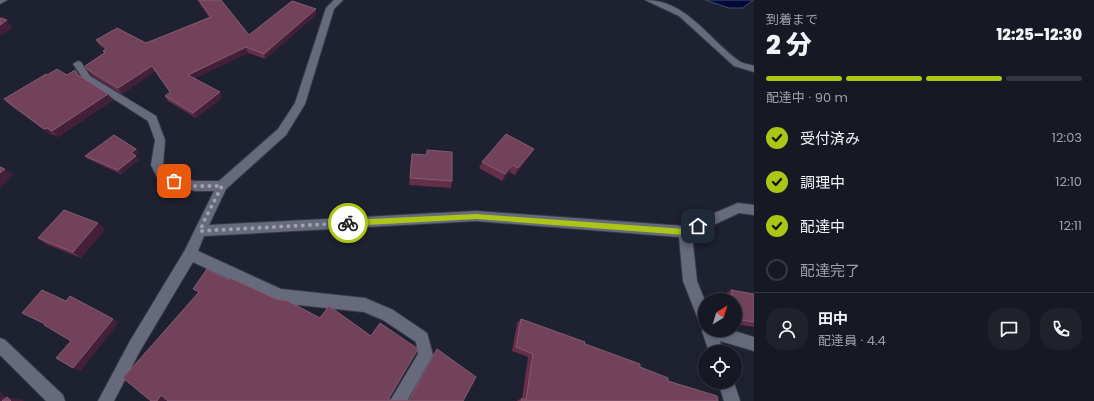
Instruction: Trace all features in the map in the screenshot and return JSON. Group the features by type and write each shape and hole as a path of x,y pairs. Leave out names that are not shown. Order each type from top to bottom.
{"street":[{"path":"106,401 135,346 190,254 205,219 222,186 282,132 300,104 330,8 339,0"},
{"path":"649,0 682,14 737,64 754,69"},
{"path":"78,64 88,78 152,119 160,140 157,164 163,178 195,186 222,186"},
{"path":"200,231 476,216 685,232 738,208 754,210"},
{"path":"685,232 690,281 698,301"},
{"path":"190,254 280,296 365,305 388,315 422,338 426,355 398,401"},
{"path":"735,337 754,344"},
{"path":"0,345 57,401"},
{"path":"728,389 732,401"}],"shaded area":[{"path":"705,0 753,0 743,8 729,8"}],"building":[{"path":"199,0 221,0 249,35 292,1 316,9 264,54 246,47 188,75 220,92 193,113 165,96 170,92 152,66 118,88 87,69 85,66 106,52 103,51 107,48 96,40 117,28 146,43 211,17"},
{"path":"0,18 7,20 0,25"},
{"path":"57,69 67,75 75,70 78,75 108,94 52,131 47,128 44,129 4,99"},
{"path":"506,134 534,149 518,168 512,165 505,174 482,162"},
{"path":"114,135 136,149 131,153 136,156 118,170 85,156"},
{"path":"427,150 452,152 452,181 410,178 412,154 427,155"},
{"path":"0,167 5,169 0,173"},
{"path":"64,210 98,223 73,252 38,238"},
{"path":"207,269 229,280 230,278 276,299 288,301 320,318 329,306 371,336 380,323 418,349 389,400 409,400 437,349 476,377 463,401 168,401 161,395 157,401 151,401 123,378 199,292 193,289"},
{"path":"42,290 66,301 70,296 113,319 73,368 56,358 71,341 44,325 45,324 22,313"},
{"path":"731,290 754,294 754,322 742,320 742,293 732,293"},
{"path":"521,319 640,364 640,367 668,378 668,381 717,396 718,401 521,401 522,398 526,400 533,354 516,347"},
{"path":"7,397 11,401 2,401"}],"way so far":[{"path":"174,181 195,186 222,186 200,231 348,223"}],"route":[{"path":"348,223 476,216 685,232 698,226"}]}
